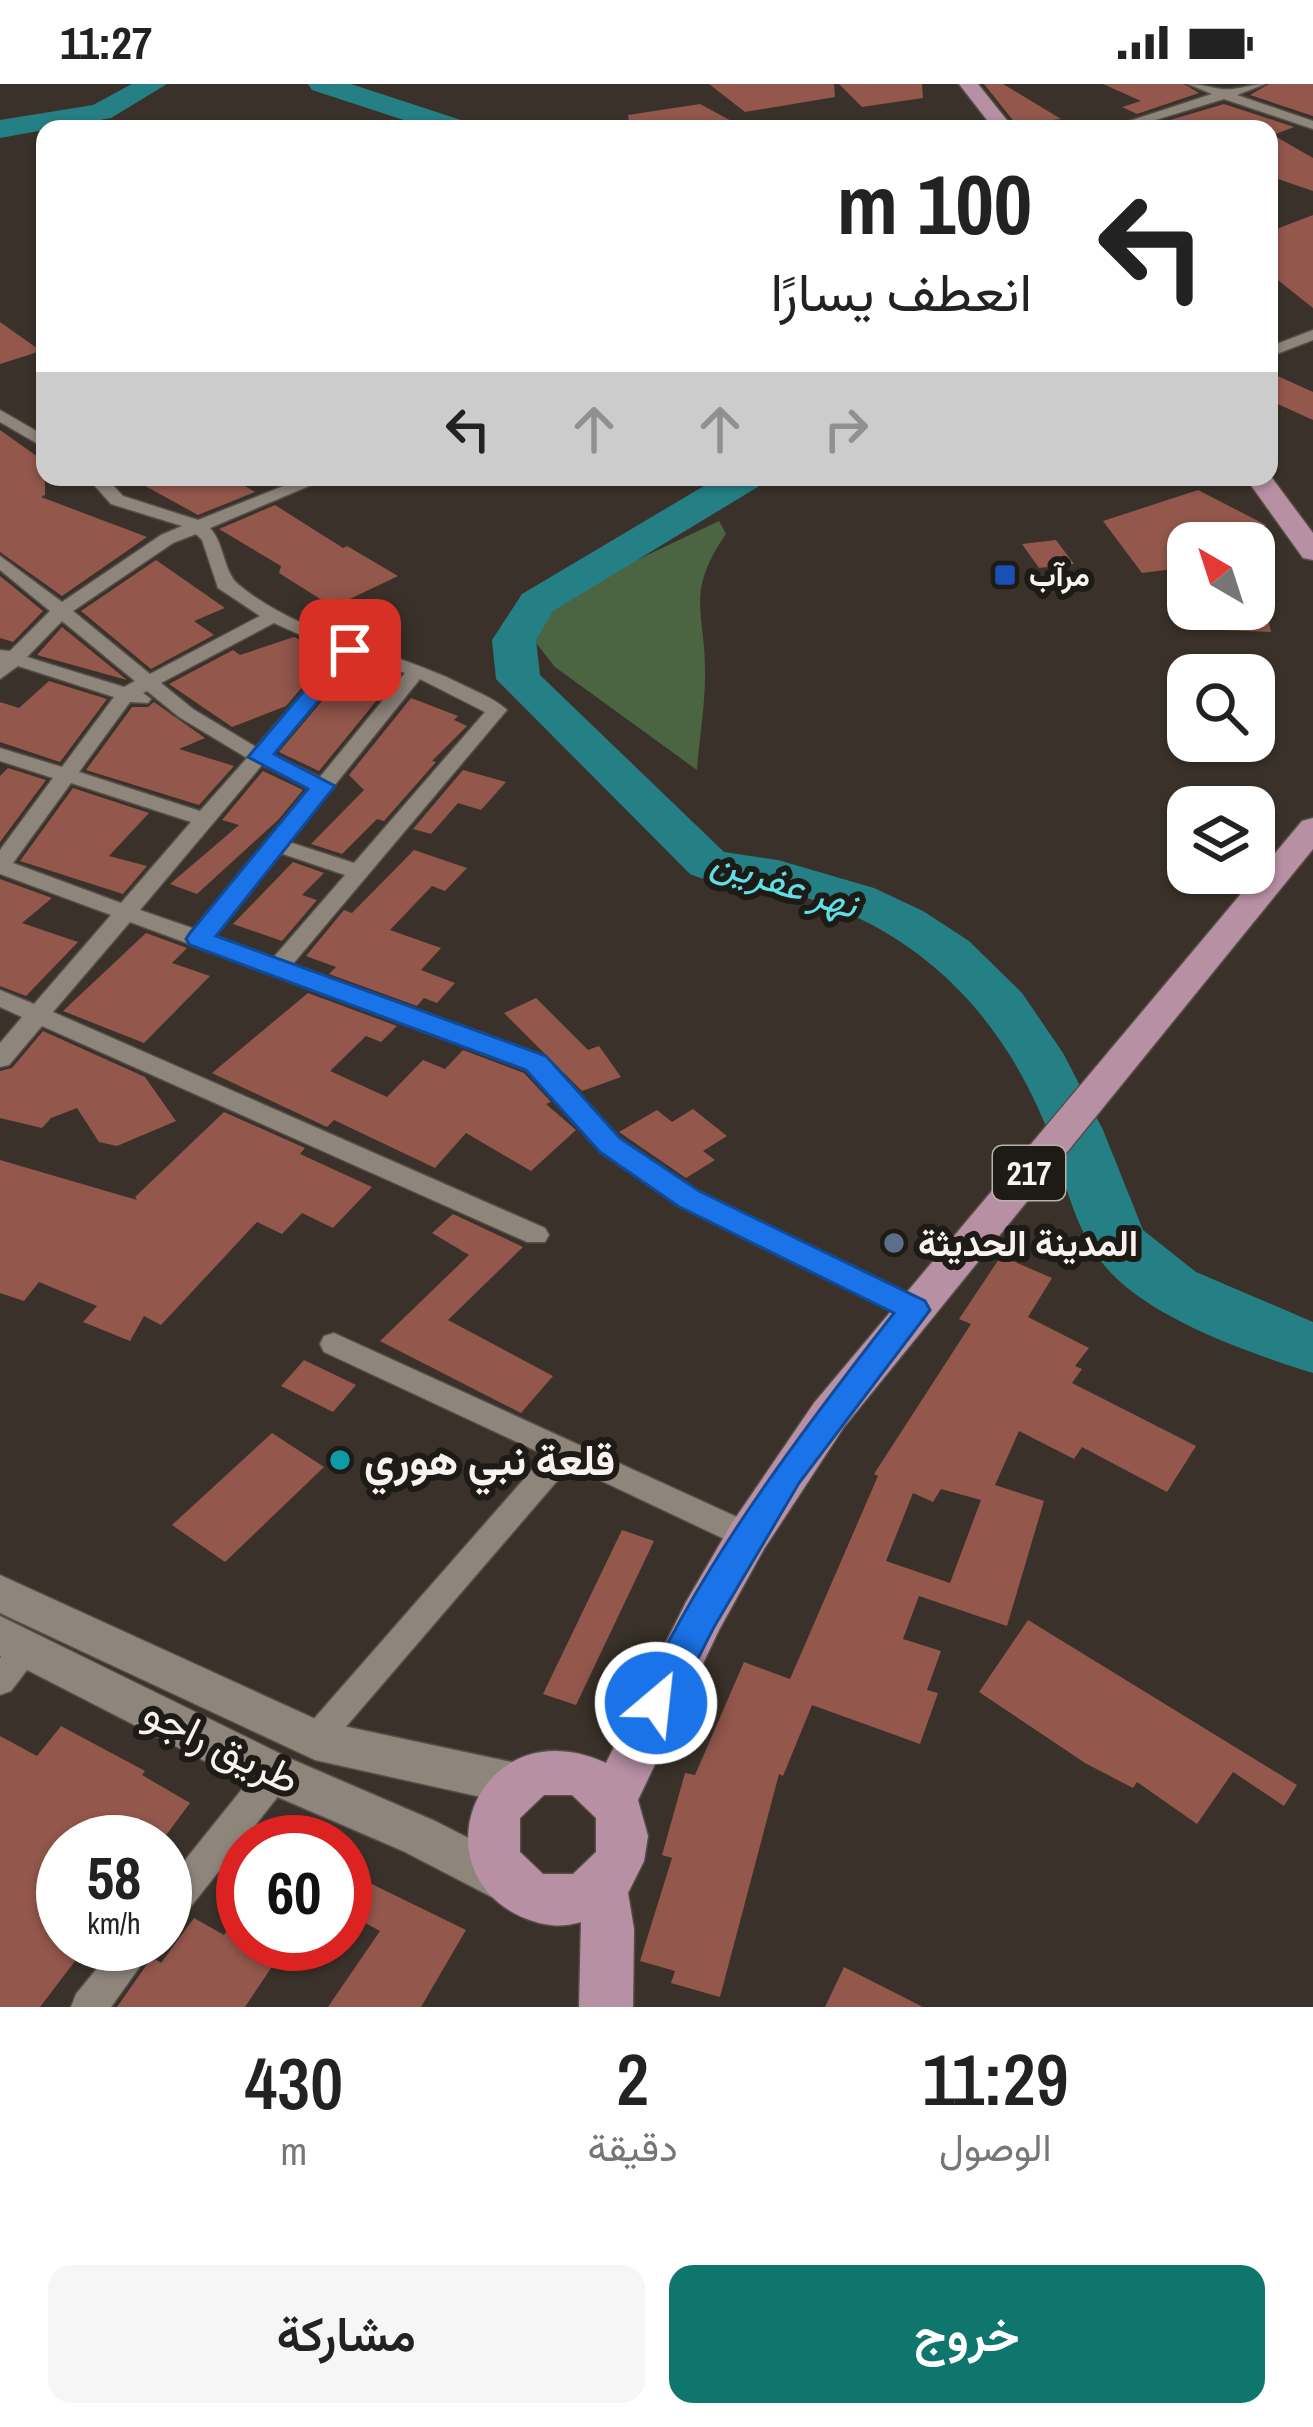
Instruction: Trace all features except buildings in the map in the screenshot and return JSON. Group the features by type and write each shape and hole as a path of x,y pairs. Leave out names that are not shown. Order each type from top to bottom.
{"main road":[{"path":"945,84 974,120"},
{"path":"968,84 997,120"},
{"path":"1278,467 1313,511"},
{"path":"1265,486 1313,552"},
{"name":"217","path":"614,1798 656,1703 748,1536 829,1415 1311,827"},
{"name":"طريق راجو","path":"0,1593 315,1740 521,1785"},
{"name":"طريق راجو","path":"10,1654 419,1836 511,1884"},
{"path":"571,1773 602,1786 614,1798 625,1827 625,1843 612,1873 586,1894 552,1900 511,1884 499,1869 491,1833 496,1814 521,1785 536,1776 571,1773"},
{"path":"601,1884 608,1929 606,2007"}],"street":[{"path":"1194,84 1313,125"},
{"path":"1142,120 1258,84"},
{"path":"1278,348 1313,334"},
{"path":"0,415 36,437"},
{"path":"104,486 116,500 200,526 211,539 225,584 273,616 350,650 417,670 497,710 278,968"},
{"path":"5,662 62,610 167,539 299,486"},
{"path":"0,561 187,712 260,757 323,786"},
{"path":"273,616 126,694 0,865 536,1063 610,1145 689,1198 914,1310"},
{"path":"0,1059 350,650"},
{"path":"5,662 187,712"},
{"path":"199,939 417,670"},
{"path":"0,754 206,820"},
{"path":"275,845 358,872"},
{"path":"0,998 536,1235"},
{"path":"334,1344 562,1454 748,1536"},
{"path":"315,1740 562,1454"},
{"path":"192,1878 275,1774"},
{"path":"89,2007 118,1971"}],"green space":[{"path":"719,521 726,534 701,589 705,688 697,770 555,667 533,639 542,605"}],"waterway":[{"name":"نهر عفرين","path":"53,120 101,112 153,84"},
{"name":"نهر عفرين","path":"322,84 432,120"},
{"name":"نهر عفرين","path":"0,129 36,123"},
{"name":"نهر عفرين","path":"732,486 537,603 514,640 518,679 707,863 830,889 906,923 951,953 1003,1006 1044,1066 1075,1130 1104,1215 1122,1246 1174,1289 1313,1349"}],"place":[{"name":"مرآب","path":"1005,575"},
{"name":"المدينة الحديثة","path":"894,1243"},
{"name":"قلعة نبي هوري","path":"340,1460"}],"route":[{"path":"350,650 260,757 323,786 199,939 536,1063 610,1145 689,1198 914,1310 788,1473 656,1703"}]}
